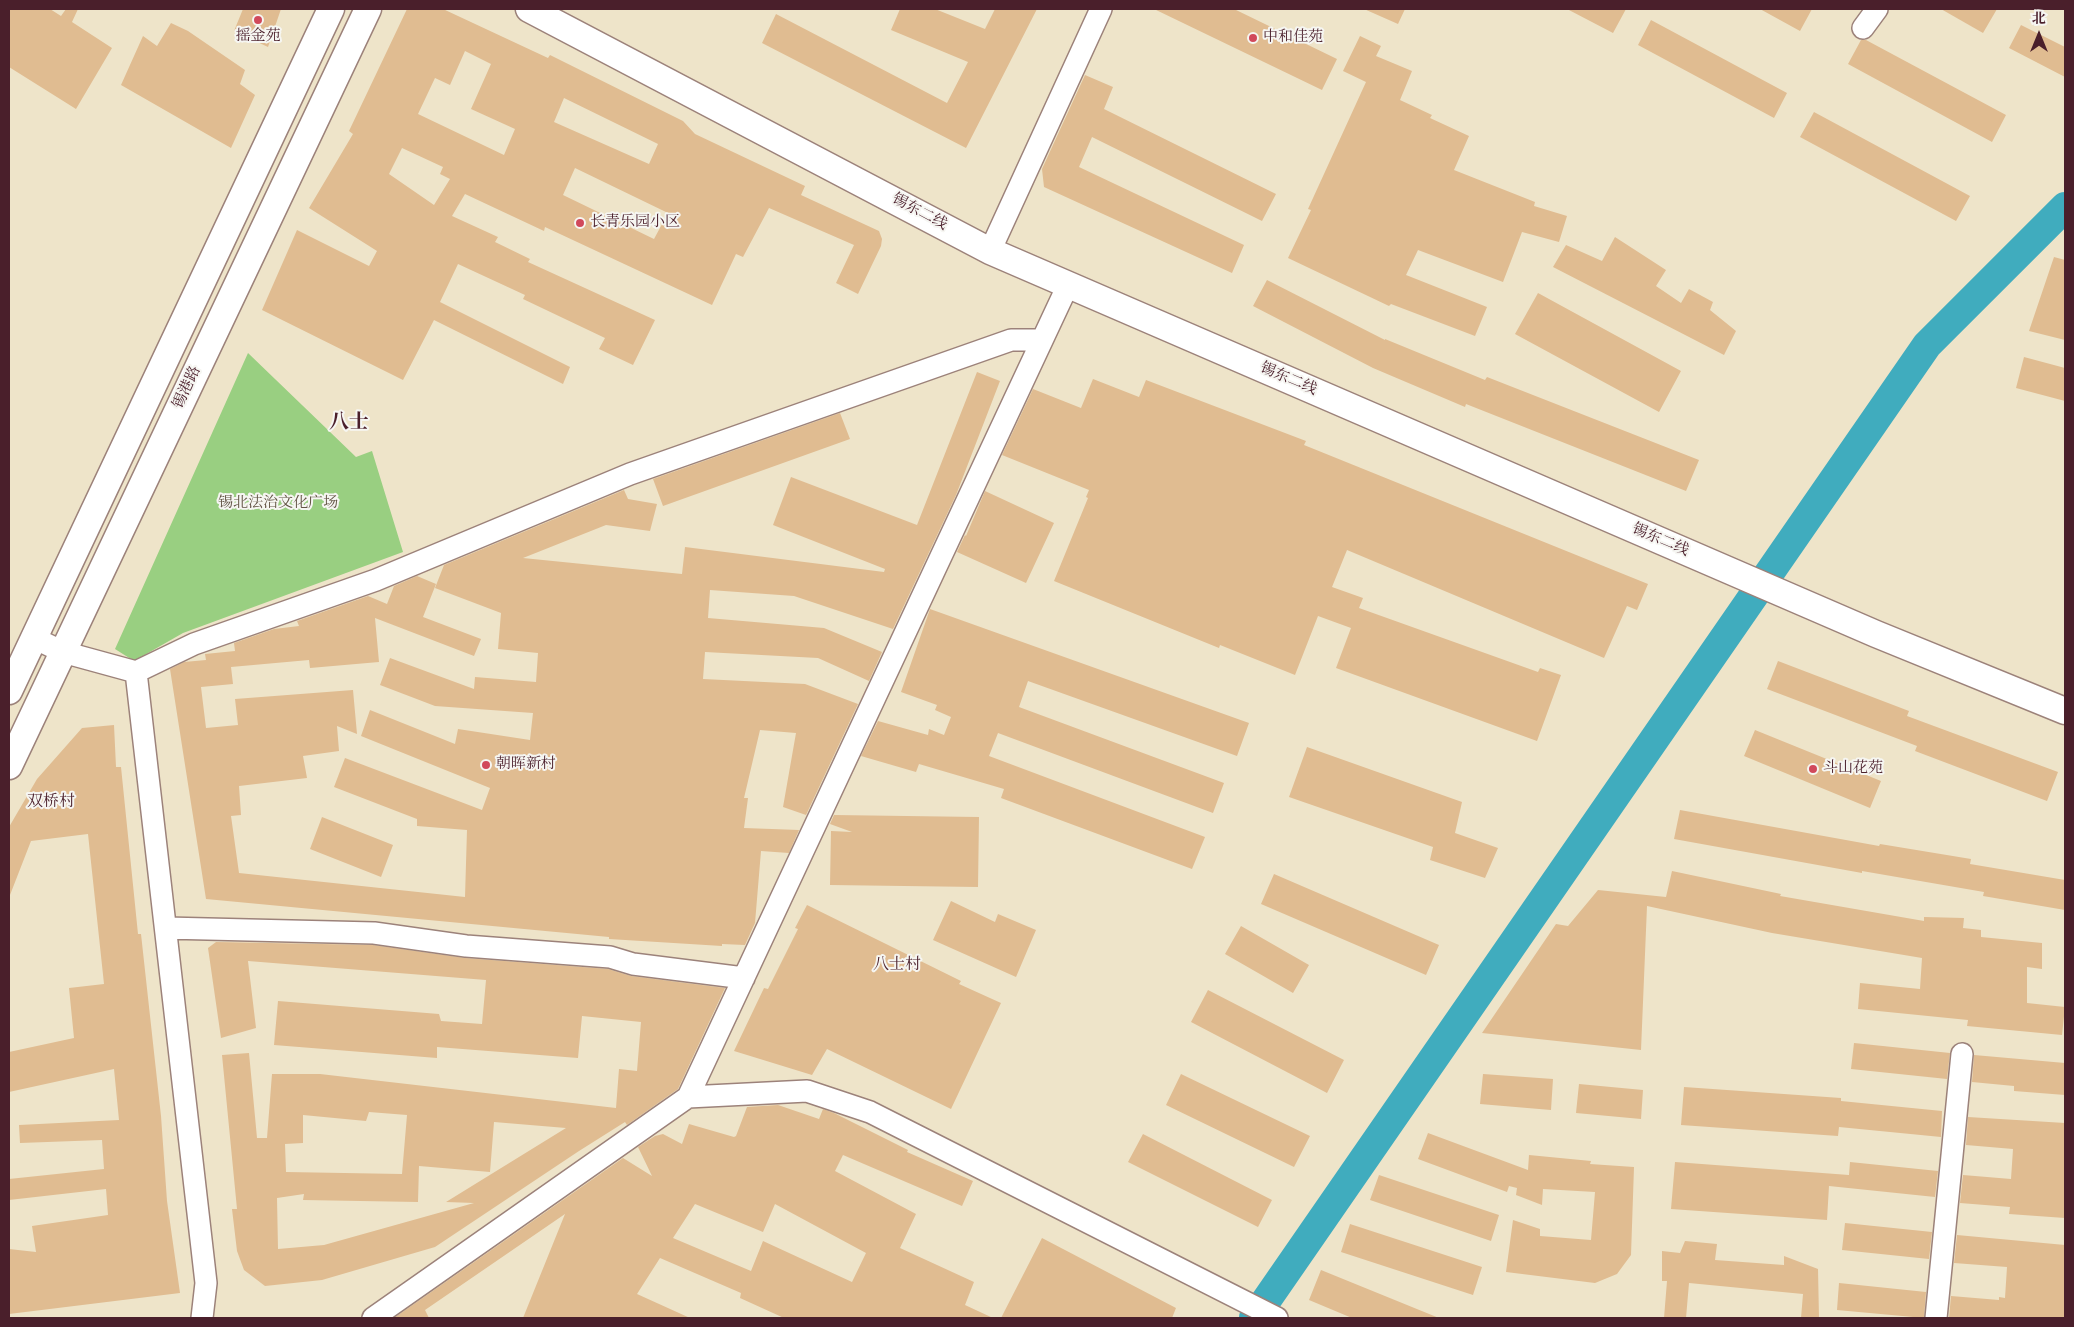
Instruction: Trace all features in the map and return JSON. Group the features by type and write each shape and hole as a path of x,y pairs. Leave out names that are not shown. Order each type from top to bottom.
{"main road":[{"path":"9,691 331,9"},
{"name":"锡港路","path":"9,766 368,9"},
{"name":"锡东二线","path":"529,9 990,251 1731,572 1876,634 2065,711"}],"street":[{"path":"990,251 1101,9"},
{"path":"1863,28 1877,9"},
{"path":"377,1317 688,1097 1068,285"},
{"path":"34,638 63,652 136,672 194,644 376,580 630,474 1011,340 1042,340"},
{"path":"136,672 206,1283 202,1318"},
{"path":"166,928 374,933 466,946 610,957 633,964 744,978"},
{"path":"1936,1318 1962,1054"},
{"path":"688,1097 807,1091 870,1112 1277,1318"}],"green space":[{"name":"锡北法治文化广场","path":"248,353 356,457 372,451 403,552 183,633 134,661 115,649"}],"building":[{"path":"9,9 50,9 61,16 66,9 78,9 72,22 112,48 76,109 9,67"},
{"name":"摇金苑","path":"243,9 281,9 268,47 234,31"},
{"path":"407,9 443,9 548,58 550,55 683,121 695,134 805,186 801,195 879,231 882,239 881,246 858,294 836,283 854,245 769,208 743,257 736,254 712,305 545,227 544,231 465,194 452,216 498,237 495,242 530,259 528,262 655,320 633,365 599,349 605,338 523,299 525,295 458,264 440,302 570,367 563,384 434,320 403,380 262,310 297,230 369,266 377,251 309,208 353,134 349,131","holes":["465,51 491,64 471,109 515,129 504,155 418,114 435,78 450,85","564,98 658,144 649,164 554,122","402,148 443,167 440,174 450,179 434,205 389,174","575,168 668,213 654,239 563,195"]},
{"path":"900,9 935,9 985,29 995,9 1037,9 966,148 762,43 776,14 947,103 968,62 891,30"},
{"name":"中和佳苑","path":"1154,9 1234,9 1337,59 1322,90"},
{"path":"1364,9 1405,9 1398,24"},
{"path":"1567,9 1626,9 1613,33"},
{"path":"1760,9 1812,9 1800,31"},
{"path":"1941,9 1997,9 1983,33"},
{"path":"1651,20 1787,93 1774,118 1638,45"},
{"path":"171,23 188,31 245,70 240,84 255,95 231,148 121,85 143,36 157,46"},
{"path":"2021,25 2065,47 2065,77 2009,48"},
{"path":"1360,36 1381,46 1376,56 1412,71 1400,100 1432,115 1430,118 1469,136 1454,170 1535,202 1534,206 1567,216 1559,242 1522,232 1503,282 1418,250 1406,275 1487,307 1475,336 1391,304 1389,306 1288,258 1311,210 1308,209 1366,82 1343,71"},
{"path":"1861,40 1866,40 2006,115 1992,142 1848,64"},
{"path":"1085,75 1113,87 1104,109 1276,194 1262,221 1092,137 1079,167 1244,245 1232,273 1044,187 1042,169"},
{"path":"1814,112 1970,196 1956,221 1800,137"},
{"path":"1615,237 1666,270 1656,286 1681,303 1689,289 1713,302 1710,310 1736,331 1724,355 1553,267 1566,245 1602,261"},
{"path":"2054,257 2065,260 2065,340 2029,331"},
{"path":"1267,280 1385,340 1485,380 1487,377 1699,460 1686,491 1466,404 1465,407 1373,368 1253,306"},
{"path":"1538,293 1681,371 1659,412 1515,334"},
{"path":"2024,357 2065,368 2065,401 2016,388"},
{"path":"977,372 1000,381 956,495 893,629 794,596 710,590 708,618 824,628 882,652 869,681 818,658 705,652 703,679 805,684 858,704 806,815 783,807 796,733 760,730 744,798 748,798 744,828 799,830 789,853 761,851 755,923 745,945 722,944 722,946 609,939 609,937 206,899 170,669 184,662 206,660 205,654 235,651 234,643 274,629 299,626 297,621 368,596 387,604 394,586 417,576 436,584 423,617 481,639 474,656 375,618 379,662 310,668 309,660 231,667 233,684 201,687 206,728 238,725 235,699 353,690 357,734 337,726 339,751 303,756 307,778 239,786 241,815 231,816 239,873 465,897 467,830 417,826 417,819 334,787 345,758 482,810 490,788 361,736 370,710 455,744 458,729 530,740 533,713 435,706 380,685 390,658 474,689 475,677 536,682 538,653 498,649 501,613 435,588 444,565 624,490 628,499 657,504 650,531 606,525 523,558 682,574 685,547 884,572 885,569 773,525 791,477 917,525"},
{"path":"1093,379 1139,397 1146,380 1306,441 1304,445 1648,584 1637,610 1627,606 1604,658 1347,550 1332,587 1363,598 1359,608 1538,672 1540,668 1561,675 1537,741 1336,668 1351,628 1318,616 1295,675 1220,645 1219,648 1054,581 1088,498 1086,497 1089,490 1002,455 1033,389 1081,408"},
{"path":"840,413 850,439 663,506 653,479"},
{"path":"985,491 1054,523 1026,583 957,552 966,536"},
{"path":"930,609 1249,723 1237,756 1028,681 1019,707 1224,783 1213,813 998,733 989,756 1205,837 1192,869 1001,798 1004,789 919,764 916,772 861,756 878,721 928,735 929,729 944,735 951,717 935,710 937,705 901,692"},
{"path":"1778,661 1909,711 1907,716 2058,772 2047,801 1915,751 1917,746 1767,689"},
{"path":"114,725 116,767 121,767 138,934 141,934 161,1116 167,1201 180,1293 9,1314 9,1249 36,1252 32,1226 108,1215 106,1189 9,1200 9,1179 104,1169 102,1140 20,1143 19,1125 119,1120 114,1069 9,1092 9,1052 74,1038 69,988 104,984 88,834 31,841 10,895 9,827 37,779 82,728"},
{"name":"斗山花苑","path":"1755,730 1881,781 1870,808 1744,756"},
{"path":"1307,747 1462,802 1455,833 1498,848 1485,878 1430,860 1433,847 1289,797"},
{"path":"1680,810 1879,846 1880,844 1971,859 1970,864 2065,880 2065,910 1983,896 1984,892 1862,871 1862,873 1674,839"},
{"path":"834,815 979,817 978,887 830,885 831,831 852,832 830,824"},
{"path":"322,817 393,845 381,877 310,849"},
{"path":"1672,871 1781,894 1780,896 1924,921 1924,917 1964,918 1963,928 1981,930 1981,937 2042,943 2042,969 2027,967 2027,1003 2065,1007 2062,1035 1967,1026 1968,1020 1858,1009 1860,983 1920,989 1922,958 1772,933 1647,906 1641,1050 1482,1033 1556,924 1568,926 1598,890 1666,897"},
{"path":"1274,874 1439,945 1426,975 1261,904"},
{"path":"951,901 995,922 998,914 1036,930 1016,977 933,940"},
{"path":"807,905 961,981 959,984 1001,1003 951,1109 827,1049 812,1075 734,1051 764,988 768,989 798,929 795,928"},
{"path":"1241,926 1309,965 1293,993 1225,954"},
{"path":"216,942 373,945 465,958 608,969 631,976 725,988 678,1089 627,1125 625,1122 579,1151 435,1247 322,1280 265,1286 244,1270 237,1251 232,1209 237,1209 222,1055 249,1053 257,1138 267,1138 272,1074 320,1074 616,1108 619,1069 637,1071 641,1022 582,1016 578,1058 437,1047 437,1058 274,1045 278,1001 439,1014 441,1021 482,1024 486,980 248,961 256,1028 221,1038 208,948","holes":["369,1112 407,1115 402,1174 286,1172 285,1144 303,1143 303,1115 366,1121","494,1122 566,1128 446,1202 474,1203 324,1245 278,1249 277,1198 304,1194 303,1200 418,1202 419,1166 490,1172"]},
{"path":"1208,990 1344,1060 1327,1093 1191,1022"},
{"path":"1854,1043 1950,1053 1947,1079 1851,1069"},
{"path":"1974,1055 2065,1063 2065,1095 2014,1091 2014,1086 1972,1082"},
{"path":"1181,1074 1310,1136 1294,1167 1166,1105"},
{"path":"1483,1074 1553,1079 1551,1110 1480,1104"},
{"path":"1579,1084 1643,1090 1641,1119 1576,1113"},
{"path":"1684,1087 1841,1098 1841,1101 1942,1111 1941,1137 1839,1127 1838,1136 1681,1125"},
{"path":"778,1105 819,1119 823,1109 908,1150 907,1152 973,1181 962,1206 843,1155 835,1171 916,1214 900,1248 974,1282 965,1305 993,1318 784,1318 740,1298 741,1293 660,1258 637,1294 690,1318 523,1318 565,1214 425,1310 429,1318 394,1318 623,1158 652,1176 638,1147 655,1136 663,1134 682,1144 689,1124 734,1137 747,1107","holes":["695,1204 763,1232 775,1204 866,1253 852,1282 763,1241 751,1271 673,1238"]},
{"path":"1968,1117 2065,1123 2065,1218 2009,1214 2010,1207 1960,1203 1963,1175 2011,1179 2013,1149 1966,1145"},
{"path":"1428,1133 1528,1170 1529,1155 1591,1161 1590,1164 1634,1167 1631,1255 1617,1274 1595,1283 1506,1272 1513,1220 1540,1229 1540,1236 1591,1240 1595,1192 1543,1189 1542,1205 1516,1195 1517,1188 1509,1186 1507,1192 1418,1159"},
{"path":"1143,1134 1272,1200 1258,1227 1128,1162"},
{"path":"1675,1162 1849,1175 1850,1162 1938,1171 1935,1197 1829,1186 1827,1220 1671,1209"},
{"path":"1379,1175 1499,1215 1491,1241 1370,1200"},
{"path":"1845,1223 1932,1232 1929,1259 1842,1250"},
{"path":"1350,1224 1482,1267 1473,1295 1341,1252"},
{"path":"1957,1235 2065,1245 2065,1318 1949,1318 1951,1296 1999,1300 1999,1297 2005,1298 2007,1267 1954,1263"},
{"path":"1042,1238 1176,1308 1172,1318 1001,1318"},
{"path":"1685,1241 1717,1244 1715,1260 1784,1265 1784,1256 1818,1269 1819,1318 1801,1318 1803,1294 1689,1283 1686,1318 1664,1318 1667,1281 1662,1281 1662,1251 1680,1253"},
{"path":"1321,1270 1439,1318 1352,1318 1309,1300"},
{"path":"1839,1283 1926,1292 1924,1318 1837,1310"}],"waterway":[{"path":"1254,1318 1927,345 2065,207"}],"place":[{"name":"摇金苑","path":"258,20"},
{"name":"中和佳苑","path":"1253,38"},
{"name":"长青乐园小区","path":"580,223"},
{"name":"朝晖新村","path":"486,765"},
{"name":"斗山花苑","path":"1813,769"}],"district":[{"name":"八士","path":"349,424"},
{"name":"双桥村","path":"51,803"},
{"name":"八士村","path":"897,966"}]}
